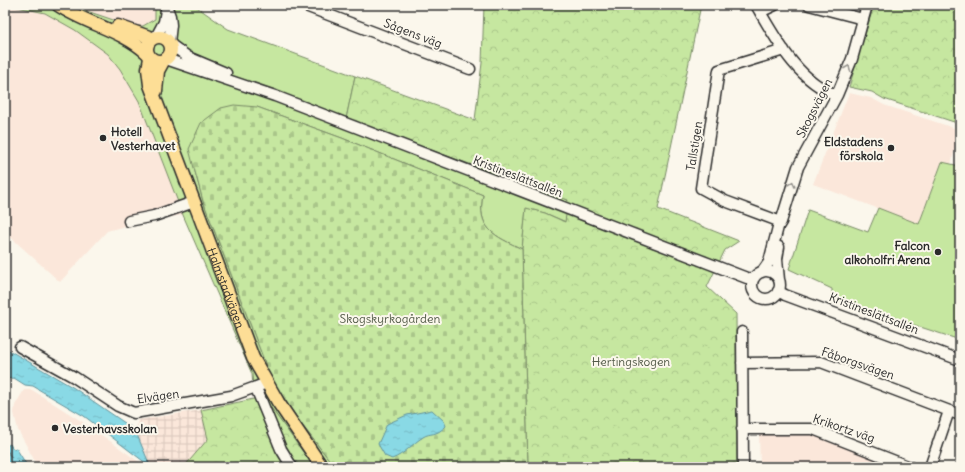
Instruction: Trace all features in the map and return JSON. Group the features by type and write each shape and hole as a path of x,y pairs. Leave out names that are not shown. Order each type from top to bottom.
{"main road":[{"path":"58,5 83,19 128,39 148,55 159,61 165,59 170,52 170,43 163,38 154,38 62,5"},
{"path":"148,55 147,45 154,38"},
{"name":"Halmstadvägen","path":"148,55 149,76 155,96 253,358 261,386 322,467"},
{"name":"Halmstadvägen","path":"155,96 158,71 165,59"}],"street":[{"name":"Sågens väg","path":"303,5 470,69"},
{"path":"775,5 758,8 784,50 808,78 820,88 837,95"},
{"path":"809,5 863,19"},
{"name":"Skogsvägen","path":"762,272 770,262 778,227 781,222 798,167 837,95 852,59 868,5"},
{"path":"154,38 164,22 166,7"},
{"path":"166,7 170,16 170,43"},
{"name":"Kristineslättsallén","path":"170,43 188,57 208,64 275,96"},
{"name":"Tallstigen","path":"781,222 726,201 701,188 719,70 784,50"},
{"name":"Kristineslättsallén","path":"165,59 177,61 275,96 752,280"},
{"path":"129,220 154,216 194,202"},
{"name":"Skogsvägen","path":"779,280 777,259 782,230 781,222"},
{"path":"762,272 772,273 779,280 778,291 771,298 760,298 753,291 752,280 757,274 762,272"},
{"name":"Kristineslättsallén","path":"778,291 785,295 960,360"},
{"path":"742,332 743,467"},
{"name":"Elvägen","path":"20,347 74,377 118,406 134,413 200,402 261,386"},
{"name":"Fåborgsvägen","path":"742,363 821,362 960,415"},
{"path":"261,386 281,449 292,467"},
{"path":"930,467 949,410"},
{"name":"Krikortz väg","path":"742,430 813,429 910,467"}],"shaded area":[{"path":"5,5 45,13 75,30 108,54 120,69 139,101 183,215 136,223 107,231 60,282 5,232"},
{"path":"85,5 155,5 155,19 143,26 131,26 87,11"},
{"name":"Eldstadens förskola","path":"849,93 871,98 884,105 960,130 951,164 942,162 919,224 813,184"},
{"name":"Vesterhavsskolan","path":"24,390 32,390 89,426 146,467 38,467 18,430 14,413 15,405"},
{"path":"201,410 208,439 184,467 148,467 148,463 135,430 138,420"},
{"path":"759,433 812,434 896,467 760,467"}],"green space":[{"path":"8,5 85,5 87,11 131,26 143,26 155,19 155,5 194,5 228,29 355,76 346,119 568,200 566,222 545,213 526,209 522,249 496,235 485,224 482,216 483,195 342,138 257,107 194,168 203,201 272,381 302,425 335,467 314,467 263,397 254,399 252,374 183,215 139,101 120,69 108,54 75,30 45,13"},
{"name":"Hertingskogen","path":"484,5 701,5 658,209 739,241 725,250 707,287 736,314 737,467 528,467 522,249 526,208 545,213 565,222 568,200 346,119 355,76 475,120 482,63"},
{"path":"874,5 960,5 960,124 884,99 872,92 849,87"},
{"name":"Skogskyrkogården","path":"234,105 257,107 342,138 483,195 482,216 485,224 496,235 522,249 528,467 335,467 302,425 272,381 203,201 189,149 201,123 221,108"},
{"path":"942,162 960,166 960,340 832,298 832,289 789,269 808,210 868,232 878,208 919,224"},
{"path":"263,397 314,467 184,467 208,439 201,410"}],"water":[{"path":"5,348 74,388 135,430 149,463 147,464 84,416 33,386 25,385 14,378 5,379"},
{"path":"432,410 444,421 446,426 439,432 423,437 397,457 392,459 385,456 378,444 387,424 407,415"},
{"path":"10,444 13,449 16,448 28,467 5,467 5,450 12,458 5,447"}],"place":[{"name":"Hotell Vesterhavet","path":"103,138"},
{"name":"Eldstadens förskola","path":"891,148"},
{"name":"Falcon alkoholfri Arena","path":"938,252"},
{"name":"Vesterhavsskolan","path":"55,428"}]}
